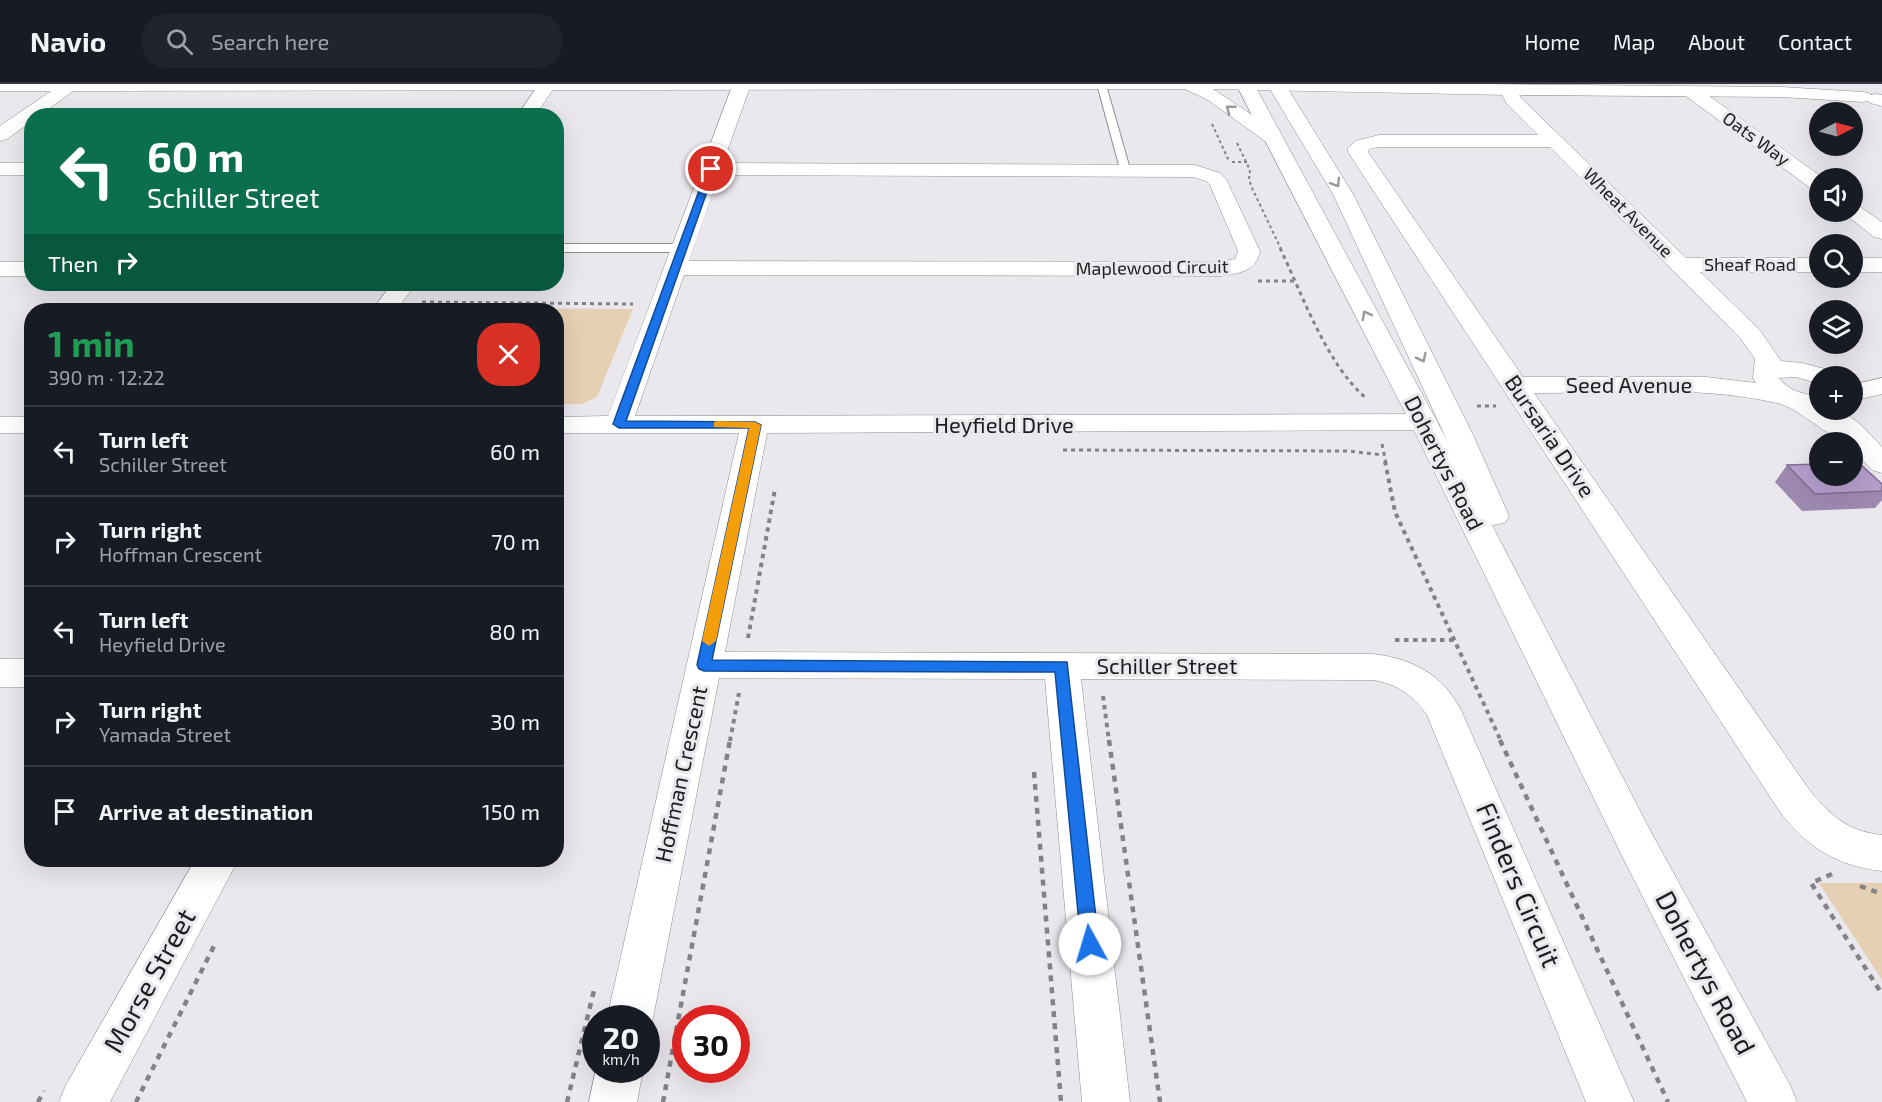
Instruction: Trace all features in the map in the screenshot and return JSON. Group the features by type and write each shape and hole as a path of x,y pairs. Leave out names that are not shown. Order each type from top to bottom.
{"street":[{"path":"619,424 742,84"},
{"path":"1186,84 1214,96 1272,137"},
{"path":"0,86 1245,84 1304,100 1383,88"},
{"name":"Dohertys Road","path":"1245,84 1272,137 1438,422"},
{"path":"1834,84 1876,99"},
{"path":"38,108 71,85"},
{"path":"58,108 94,85"},
{"path":"531,108 547,85"},
{"path":"1280,92 1506,87 1792,93 1876,99"},
{"name":"Wheat Avenue","path":"1506,87 1513,100 1750,334 1767,359 1766,374"},
{"name":"Dohertys Road","path":"1280,92 1343,194 1438,422 1637,845 1773,1102"},
{"name":"Oats Way","path":"1692,92 1809,178"},
{"path":"0,135 24,118"},
{"path":"0,145 24,130"},
{"name":"Bursaria Drive","path":"1556,141 1379,141 1362,145 1358,148 1358,152 1794,800 1813,825 1834,841 1860,852 1882,853"},
{"path":"0,169 24,169"},
{"name":"Maplewood Circuit","path":"679,258 1235,268 1248,258 1249,251 1219,183 1213,177 1184,170 711,169"},
{"path":"1863,218 1882,232"},
{"name":"Sheaf Road","path":"1681,265 1809,265"},
{"path":"1863,265 1882,265"},
{"path":"0,269 24,269"},
{"path":"395,303 410,293"},
{"name":"Wheat Avenue","path":"1750,334 1809,369"},
{"name":"Seed Avenue","path":"1515,384 1706,385 1736,383 1766,374 1771,370 1788,368 1809,373"},
{"path":"1766,374 1768,383 1774,389 1800,400 1847,432"},
{"path":"1863,382 1882,385"},
{"name":"Seed Avenue","path":"1706,385 1741,388 1800,400"},
{"path":"1863,390 1882,385"},
{"path":"1843,420 1852,432"},
{"name":"Heyfield Drive","path":"564,425 1438,422"},
{"path":"0,425 24,425"},
{"name":"Hoffman Crescent","path":"633,1005 755,425"},
{"path":"1863,445 1882,464"},
{"name":"Schiller Street","path":"704,665 1373,667 1395,669 1412,677"},
{"path":"1062,666 1106,1102"},
{"path":"0,673 24,673"},
{"name":"Finders Circuit","path":"1412,677 1432,693 1443,710 1610,1102"},
{"name":"Morse Street","path":"84,1102 212,867"},
{"path":"613,1102 617,1083"}],"lane":[{"path":"1101,85 1125,169"},
{"path":"564,249 679,258"}],"path":[{"path":"1211,121 1230,162"},
{"path":"1234,137 1250,170 1251,188 1320,332 1353,387 1365,397 1379,422 1395,512 1668,1102"},
{"path":"410,293 635,304"},
{"path":"663,1102 776,484"},
{"path":"1114,696 1103,696 1160,1102"},
{"path":"1034,764 1061,1102"},
{"path":"1841,870 1810,883 1882,994"},
{"path":"136,1102 215,944"}],"shaded area":[{"path":"564,309 633,309 597,397 582,404 564,404"},
{"path":"1819,883 1882,883 1882,980"}],"building":[{"path":"1809,464 1809,486 1863,486 1863,467 1882,484 1882,491 1815,494 1787,465"}],"slow traffic":[{"path":"709,641 755,425 718,425"}],"route":[{"path":"711,169 619,424 755,425 704,665 1062,666 1090,944"}]}
